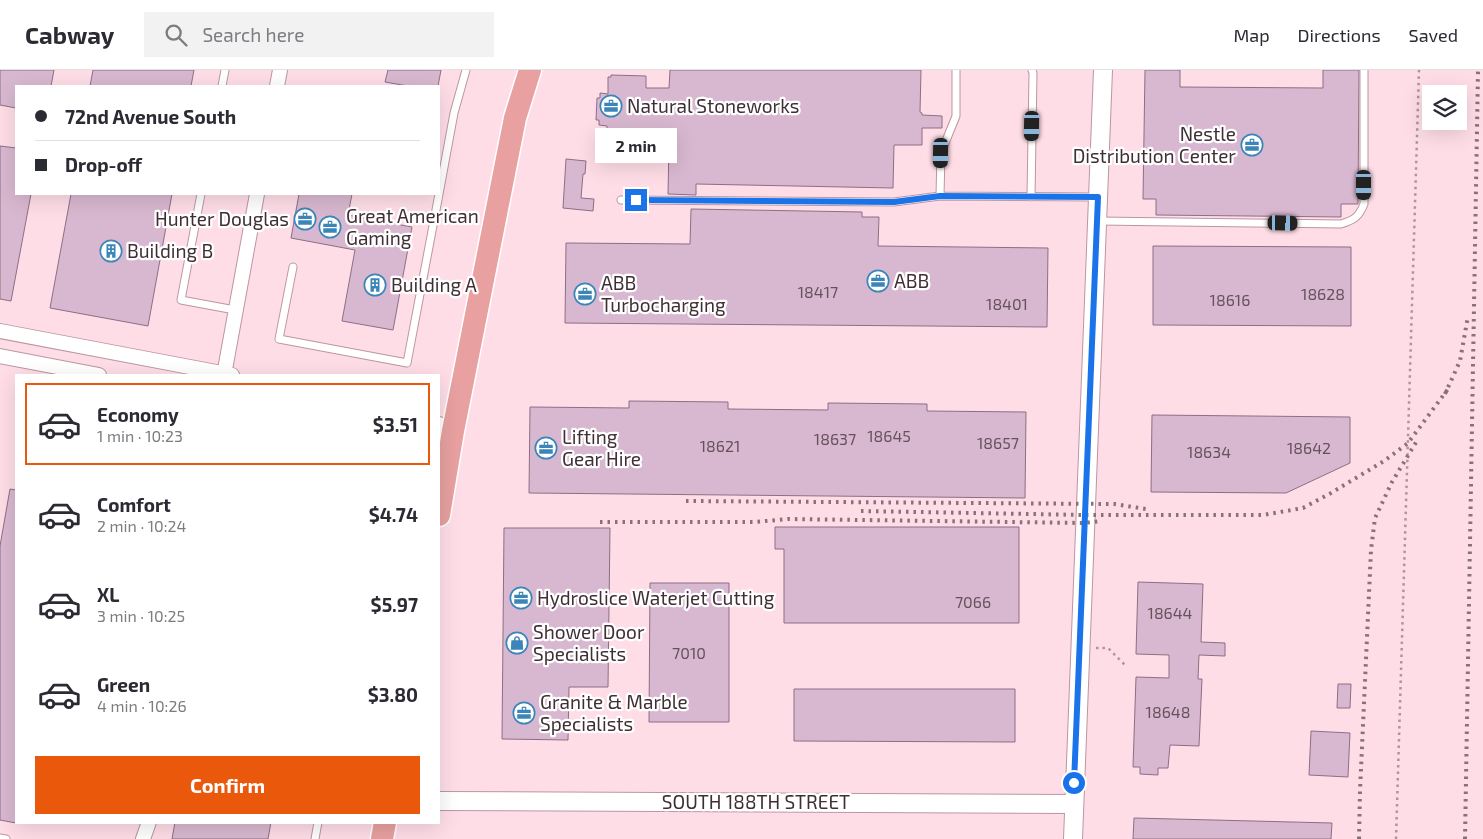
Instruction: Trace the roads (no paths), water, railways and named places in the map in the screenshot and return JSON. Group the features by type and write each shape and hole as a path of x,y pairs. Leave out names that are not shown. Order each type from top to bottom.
{"main road":[{"path":"440,498 444,429 515,118 530,70"},
{"path":"382,839 385,824"}],"street":[{"path":"277,85 280,70"},
{"path":"1073,839 1103,70"},
{"path":"0,331 227,374 235,310 257,195"},
{"path":"0,356 94,374"},
{"name":"SOUTH 188TH STREET","path":"440,801 1073,804"},
{"path":"143,839 148,824"}],"lane":[{"path":"222,85 225,70"},
{"path":"440,189 454,113 466,70"},
{"path":"940,196 941,153 956,116 956,70"},
{"path":"1031,197 1034,73 1032,70"},
{"path":"1097,221 1341,224 1351,221 1360,214 1364,204 1364,70"},
{"path":"201,195 181,300 235,310"},
{"path":"293,266 280,339 407,363 439,195"},
{"path":"621,200 894,202 940,196 1098,197"},
{"path":"315,839 318,824"},
{"path":"0,838 6,839"}],"railway":[{"path":"1465,839 1478,70"},
{"path":"1445,394 1460,361 1468,316"},
{"path":"861,511 1085,515 1263,515 1303,508 1384,461 1408,443 1448,389"},
{"path":"1359,839 1371,550 1375,518 1392,482 1418,439"},
{"path":"686,501 1114,504 1146,509"},
{"path":"600,522 755,522 788,519 1084,523 1102,521"}],"place":[{"name":"Natural Stoneworks","path":"611,106"},
{"name":"Nestle Distribution Center","path":"1252,145"},
{"name":"Hunter Douglas","path":"305,219"},
{"name":"Great American Gaming","path":"330,227"},
{"name":"Building B","path":"111,251"},
{"name":"ABB","path":"878,281"},
{"name":"Building A","path":"375,285"},
{"name":"ABB Turbocharging","path":"585,294"},
{"name":"Lifting Gear Hire","path":"546,448"},
{"name":"Hydroslice Waterjet Cutting","path":"521,598"},
{"name":"Shower Door Specialists","path":"517,643"},
{"name":"Granite & Marble Specialists","path":"524,713"}]}
